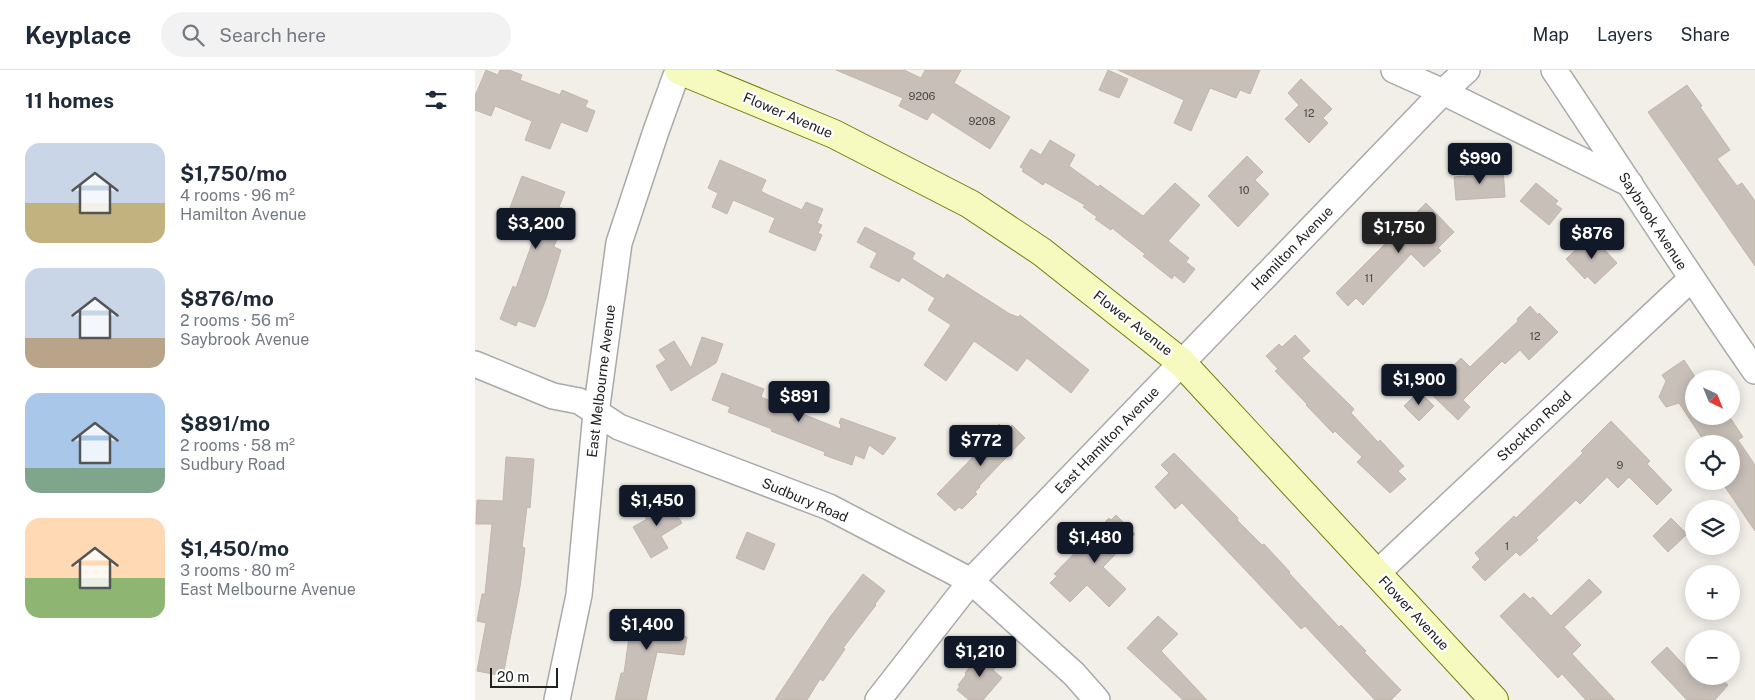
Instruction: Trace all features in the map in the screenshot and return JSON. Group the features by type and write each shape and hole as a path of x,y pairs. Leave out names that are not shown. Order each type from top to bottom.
{"street":[{"name":"Flower Avenue","path":"679,70 834,134 970,204 1042,252 1182,362 1494,700"},
{"name":"East Melbourne Avenue","path":"557,700 579,595 596,413 619,243 656,131 679,70"},
{"path":"1394,70 1443,92 1630,184"},
{"name":"Hamilton Avenue","path":"1182,362 1443,92 1467,70"},
{"name":"Saybrook Avenue","path":"1553,70 1691,279 1755,371"},
{"name":"Stockton Road","path":"1377,573 1691,279"},
{"name":"East Hamilton Avenue","path":"878,700 971,581 1182,362"},
{"name":"Sudbury Road","path":"475,364 553,396 579,401 619,427 829,507 971,581 1073,674 1097,700"}],"building":[{"path":"486,70 498,75 500,70 509,70 522,75 520,80 560,95 562,90 588,101 585,107 595,111 587,132 561,122 550,149 525,140 532,121 495,106 491,116 475,110 475,96"},
{"path":"836,70 904,70 921,78 925,70 961,70 954,83 1010,117 990,149 932,112 927,120 899,106 903,98"},
{"path":"1108,70 1128,79 1119,98 1099,90"},
{"path":"1118,70 1260,70 1250,94 1240,90 1236,98 1210,88 1191,131 1174,123 1184,100"},
{"path":"1301,79 1332,109 1323,118 1328,123 1309,143 1285,119 1299,105 1288,93"},
{"path":"1687,85 1730,150 1717,159 1737,186 1742,183 1755,201 1755,266 1648,112"},
{"path":"1050,140 1075,155 1069,166 1098,187 1100,185 1143,216 1175,183 1200,205 1168,241 1189,258 1186,262 1195,269 1184,283 1174,275 1172,279 1143,256 1145,254 1112,228 1111,230 1095,219 1097,217 1083,207 1085,205 1045,182 1043,185 1022,171 1024,169 1020,167 1031,149 1041,155"},
{"path":"1247,156 1263,172 1255,180 1269,194 1238,227 1208,196"},
{"path":"720,160 766,180 761,191 766,194 802,210 806,202 823,209 817,223 822,225 818,233 822,235 815,251 769,232 775,218 733,200 727,214 712,207 718,193 708,188"},
{"path":"1503,168 1505,197 1456,200 1454,177 1466,176 1466,171"},
{"path":"522,176 565,192 559,207 567,210 554,247 561,250 535,327 518,321 516,326 500,319 513,286 516,288 539,224 508,213"},
{"path":"1536,183 1558,201 1555,204 1562,209 1549,225 1520,201"},
{"path":"1426,203 1454,232 1438,248 1441,251 1424,267 1411,254 1363,305 1356,298 1348,306 1336,293"},
{"path":"865,227 915,253 912,259 944,279 947,274 1010,314 1018,317 1020,315 1089,370 1071,393 1027,358 1017,371 974,341 946,381 924,365 951,325 928,310 935,298 902,277 899,282 870,267 877,253 857,242"},
{"path":"1591,235 1617,263 1595,284 1587,276 1585,279 1566,259"},
{"path":"1530,306 1558,332 1529,360 1520,350 1505,364 1502,361 1463,400 1470,407 1458,420 1428,391 1461,358 1470,367 1518,321 1517,319"},
{"path":"1295,335 1310,351 1302,358 1354,409 1351,413 1404,466 1398,471 1406,479 1390,493 1357,462 1362,457 1335,431 1333,433 1275,371 1278,369 1266,356 1279,344 1282,347"},
{"path":"702,337 723,344 716,363 671,391 656,366 666,360 659,350 674,341 691,368"},
{"path":"1684,360 1691,370 1685,370 1685,412 1679,403 1666,407 1659,397 1666,381 1662,375"},
{"path":"722,373 764,389 761,397 840,429 841,425 839,423 841,418 896,438 883,455 869,445 864,459 855,455 852,465 824,455 825,452 728,412 730,407 712,400"},
{"path":"1419,391 1434,406 1419,421 1404,406"},
{"path":"1611,421 1650,461 1647,464 1672,490 1657,505 1629,477 1618,488 1607,477 1580,504 1576,500 1520,556 1516,552 1485,581 1472,567 1480,559 1475,553 1514,516 1516,518 1583,453 1581,451"},
{"path":"999,424 1007,431 1012,425 1025,438 979,486 975,492 977,494 962,509 959,507 955,511 937,494 980,450 977,448"},
{"path":"1693,425 1735,425 1743,437 1740,439 1740,435 1700,435"},
{"path":"1740,443 1755,465 1755,531 1740,509 1740,500 1734,500 1727,490 1740,490"},
{"path":"1174,453 1238,518 1237,520 1262,545 1264,544 1339,627 1341,625 1401,690 1391,700 1375,700 1305,626 1301,629 1182,503 1175,509 1155,487 1169,473 1161,465"},
{"path":"506,457 534,459 530,508 527,507 522,547 525,548 520,587 503,676 477,671 486,623 477,621 482,594 485,594 492,524 476,524 477,500 503,501"},
{"path":"667,499 682,523 661,536 668,548 651,558 633,527 647,519 643,514"},
{"path":"1116,515 1135,534 1103,567 1126,589 1109,607 1087,585 1070,602 1050,583 1057,576 1054,574 1109,518 1111,520"},
{"path":"1671,518 1685,532 1685,536 1668,552 1653,536"},
{"path":"747,532 775,544 764,570 736,558"},
{"path":"863,574 885,591 843,648 845,649 823,681 820,679 807,700 775,700 830,617"},
{"path":"1589,579 1602,592 1564,627 1581,645 1572,654 1615,700 1586,700 1562,674 1558,678 1500,616 1524,593 1530,599 1533,597 1551,616"},
{"path":"634,613 682,619 679,636 687,637 684,655 657,652 646,700 615,700 621,673 624,673 629,637 622,636 625,615 633,616"},
{"path":"1158,616 1178,634 1161,651 1207,700 1183,700 1127,648"},
{"path":"1667,647 1685,666 1685,685 1728,685 1715,700 1687,700 1651,662"},
{"path":"985,649 1000,662 993,670 1002,678 983,700 969,700 957,690 960,686 958,685 966,675 965,673"}]}
